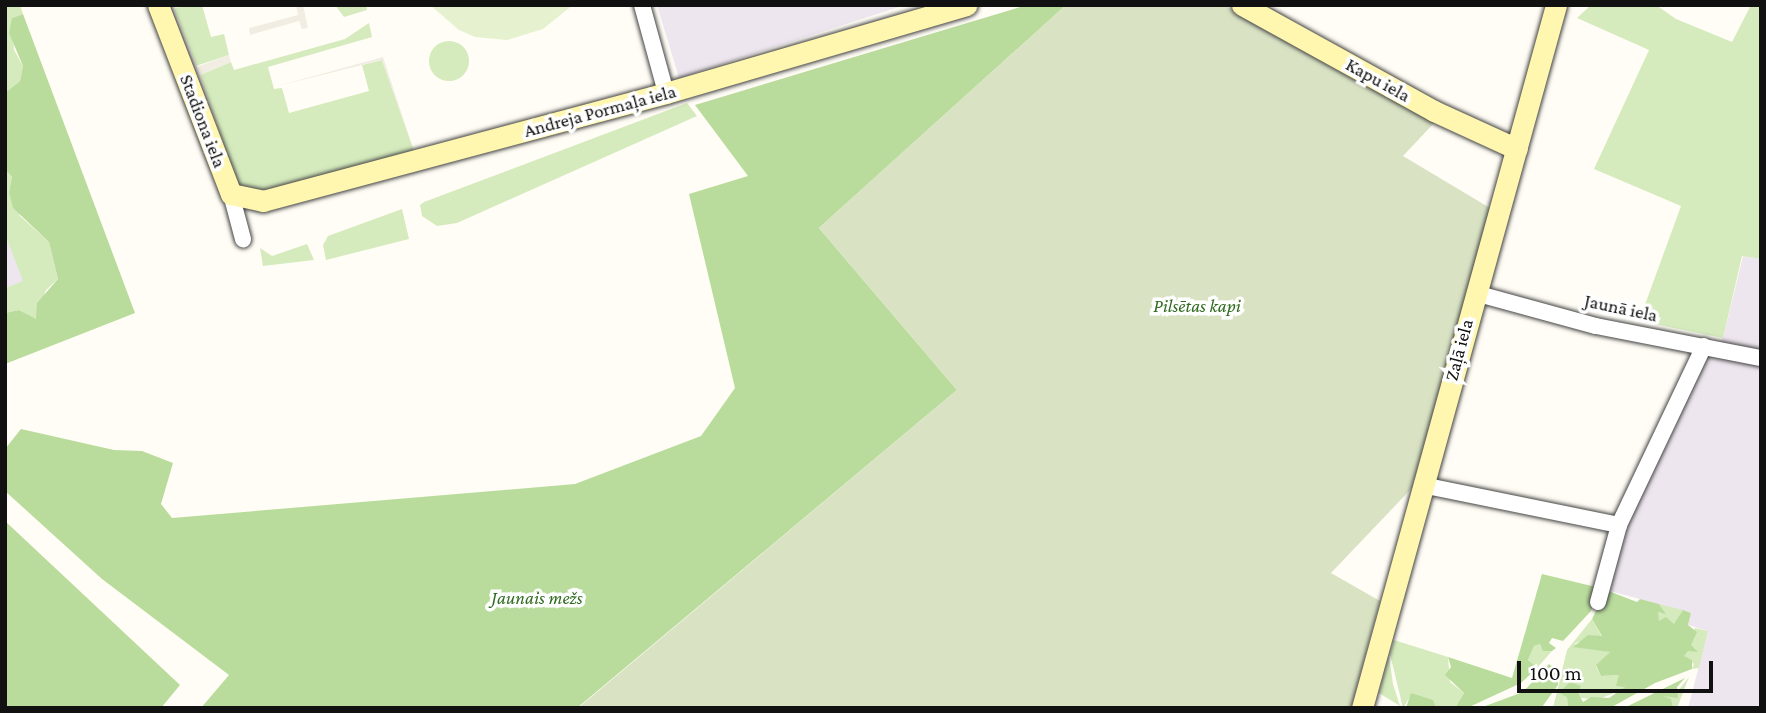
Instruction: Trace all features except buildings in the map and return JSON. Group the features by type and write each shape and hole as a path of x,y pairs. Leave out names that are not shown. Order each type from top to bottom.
{"street":[{"name":"Stadiona iela","path":"158,5 232,194 243,239"},
{"path":"642,5 666,93"},
{"name":"Andreja Pormaļa iela","path":"232,194 263,201 282,198 666,93 966,5"},
{"name":"Kapu iela","path":"1242,5 1269,12 1434,111 1517,149"},
{"name":"Zaļā iela","path":"1363,708 1475,293 1561,8"},
{"name":"Jaunā iela","path":"1475,293 1596,326 1761,358"},
{"path":"1598,602 1619,525 1704,346"},
{"path":"1422,485 1619,525"}],"shaded area":[{"path":"168,5 184,5 174,9 197,67 229,55 231,62 200,75 235,176"},
{"path":"296,5 303,5 308,28 302,29 299,21 250,35 249,28 298,15"},
{"path":"657,5 905,5 679,78"},
{"path":"383,57 414,151 382,60 274,87"},
{"path":"5,234 24,281 5,288"},
{"path":"1743,256 1761,259 1761,708 1688,708 1708,631 1688,625 1691,613 1606,590 1622,529 1648,471 1675,428 1695,374 1723,338"}],"green space":[{"path":"5,5 20,5 23,14 12,18 14,50 23,66 20,81 5,93"},
{"path":"184,5 202,5 211,37 224,34 229,55 196,66 174,9"},
{"path":"335,5 366,5 367,10 344,17"},
{"path":"430,5 573,5 543,29 507,40 475,37 459,30"},
{"name":"Jaunais mežs","path":"1027,5 1066,5 819,228 957,390 577,708 201,708 229,675 102,579 5,491 5,449 21,429 114,450 142,451 173,463 161,504 172,518 575,484 701,436 735,388 689,194 748,176 695,105"},
{"name":"Pilsētas kapi","path":"1066,5 1224,5 1436,121 1403,156 1490,208 1412,488 1331,573 1380,601 1351,708 578,708 957,390 819,228"},
{"path":"1591,5 1656,5 1676,19 1732,42 1751,5 1761,5 1761,259 1742,256 1723,338 1639,321 1681,206 1594,169 1649,50 1577,18"},
{"path":"23,14 135,313 5,364 5,313 19,310 36,319 37,303 58,279 49,242 13,208 9,192 12,177 5,169 5,93 20,81 23,66 9,33 12,18"},
{"path":"369,23 372,37 268,67 274,89 282,88 289,113 369,91 362,65 382,60 414,151 275,192 238,187 200,75 231,62 234,70 345,39"},
{"path":"449,41 457,42 463,47 468,53 468,69 463,75 457,80 449,81 441,80 435,75 430,69 429,61 430,53 435,47 441,42"},
{"path":"687,103 697,116 457,223 437,226 422,216 420,205 424,202"},
{"path":"5,169 12,177 9,192 20,216 49,242 58,279 46,290 36,320 19,310 5,313 5,288 23,281 5,234"},
{"path":"402,209 409,239 326,260 323,245 328,236"},
{"path":"307,244 314,260 263,266 260,248 272,256"},
{"path":"5,521 180,685 161,708 5,708"},
{"path":"1542,574 1600,588 1591,611 1563,641 1552,638 1549,643 1556,648 1552,651 1543,651 1540,644 1534,646 1528,660 1537,668 1521,683 1467,708 1455,708 1464,693 1445,675 1451,667 1448,657 1512,678"},
{"path":"1606,590 1637,602 1640,599 1659,604 1666,614 1658,612 1659,621 1666,617 1674,624 1683,610 1691,613 1688,625 1697,632 1691,645 1698,652 1688,651 1684,656 1692,660 1692,669 1655,683 1610,708 1568,708 1567,697 1559,693 1570,682 1581,686 1578,693 1583,702 1591,697 1609,698 1625,687 1616,686 1619,675 1601,676 1596,665 1610,652 1573,647 1588,635 1602,636 1592,619"},
{"path":"1659,604 1683,610 1674,625 1656,620 1658,612 1665,613"},
{"path":"1592,619 1602,637 1592,636 1574,644 1610,652 1596,666 1601,676 1619,675 1625,688 1597,700 1567,696 1568,708 1553,708 1567,650"},
{"path":"1695,628 1708,631 1699,668 1692,669 1694,664 1682,657"},
{"path":"1394,640 1448,657 1450,682 1464,693 1455,708 1436,708 1410,697 1403,708 1390,654"},
{"path":"1540,644 1552,651 1537,668 1531,666 1528,660 1534,646"},
{"path":"1389,656 1393,684 1400,706 1379,693"},
{"path":"1549,664 1558,671 1558,685 1542,707 1480,708 1523,692"},
{"path":"1689,677 1677,708 1673,708 1663,696 1677,692"},
{"path":"1685,678 1677,687 1678,698 1663,696 1671,699 1673,708 1624,708"},
{"path":"1411,693 1433,700 1436,708 1406,708"}]}
